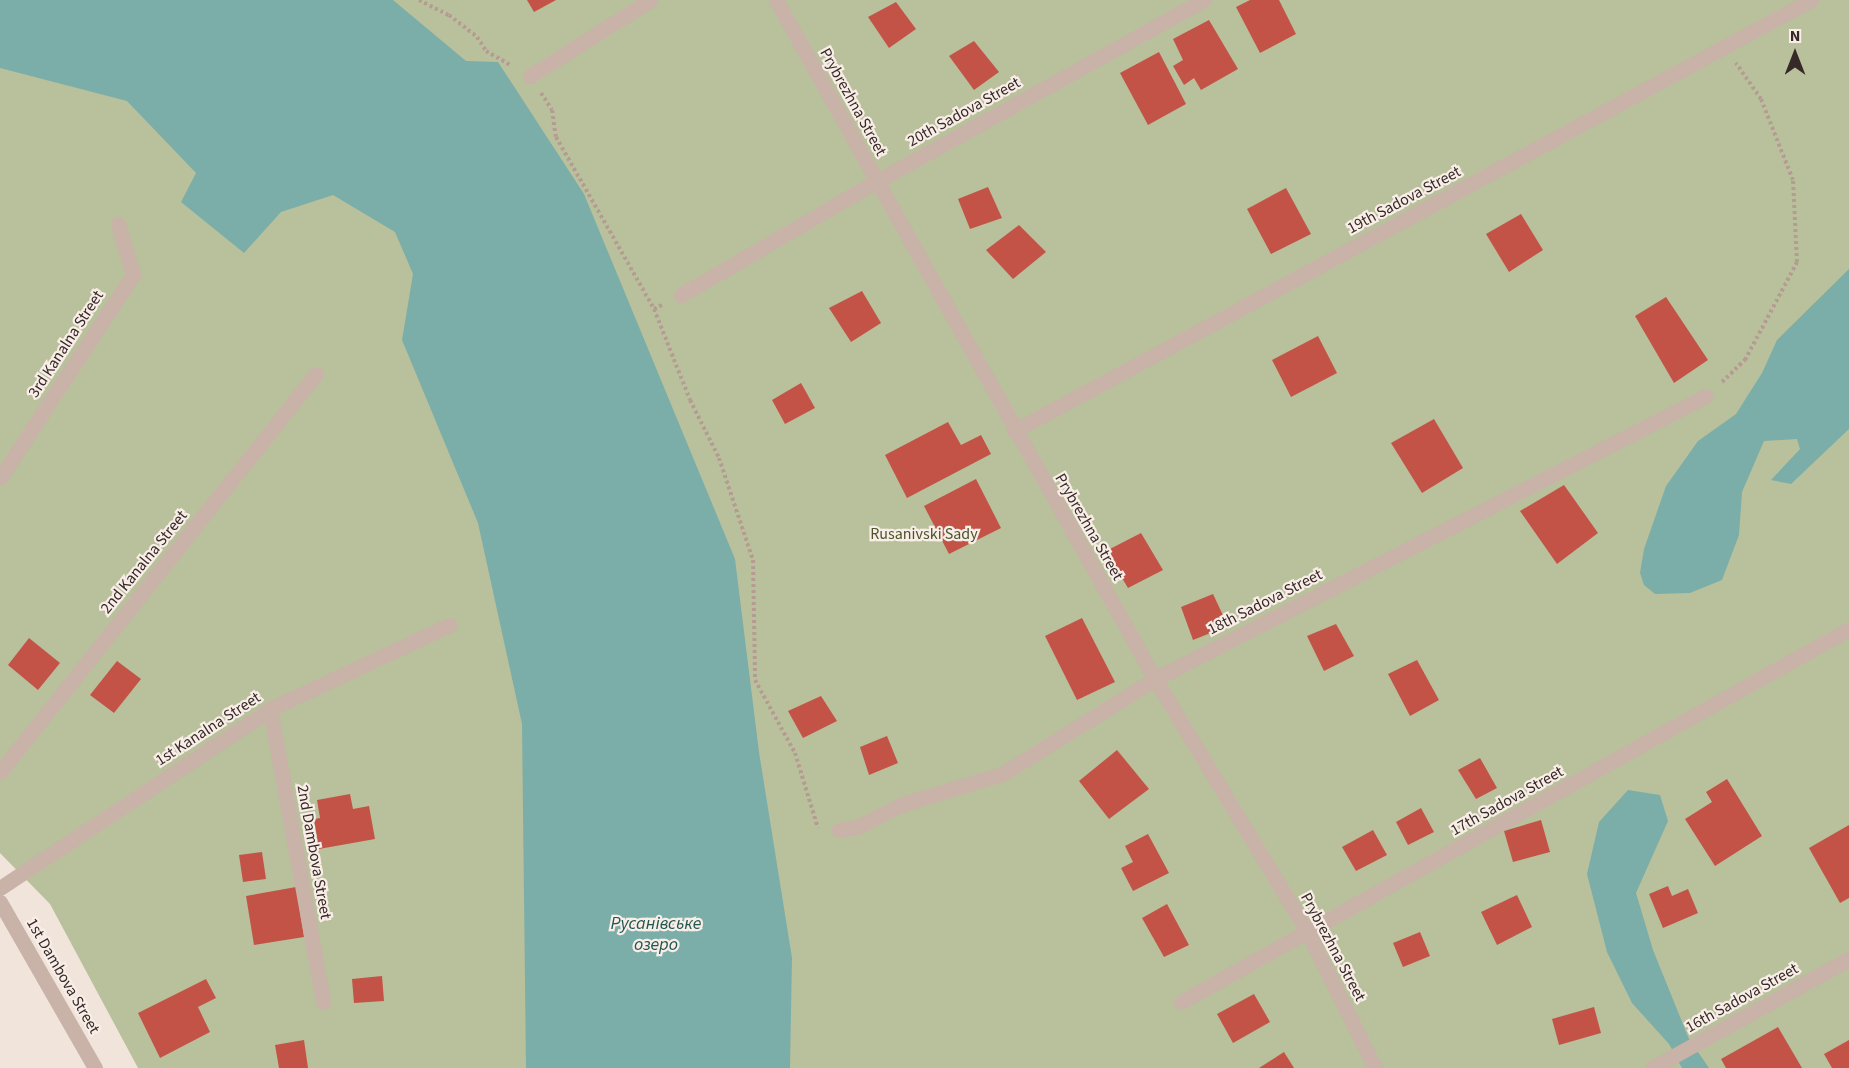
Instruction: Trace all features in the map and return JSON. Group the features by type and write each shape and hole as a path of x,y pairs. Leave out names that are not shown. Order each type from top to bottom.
{"street":[{"path":"530,76 650,0"},
{"name":"Prybrezhna Street","path":"776,0 1014,431 1155,679 1308,933 1375,1068"},
{"name":"20th Sadova Street","path":"681,295 877,181 1204,0"},
{"name":"19th Sadova Street","path":"1014,431 1811,0"},
{"name":"3rd Kanalna Street","path":"0,478 133,275 118,224"},
{"name":"2nd Kanalna Street","path":"0,772 316,374"},
{"name":"18th Sadova Street","path":"839,830 857,827 903,804 1002,774 1155,679 1706,396"},
{"name":"1st Kanalna Street","path":"0,888 270,709 449,625"},
{"name":"17th Sadova Street","path":"1181,1002 1849,629"},
{"name":"2nd Dambova Street","path":"270,709 323,1002"},
{"name":"1st Dambova Street","path":"0,902 95,1068"},
{"name":"16th Sadova Street","path":"1652,1068 1849,959"}],"path":[{"path":"419,0 449,15 477,37 486,51 530,76 552,110 556,137 654,309 690,400 719,458 753,560 755,680 795,753 817,827 839,830"},
{"path":"1706,396 1745,360 1797,262 1793,180 1761,99 1725,46"},
{"path":"654,309 681,295"}],"green space":[{"name":"Rusanivski Sady","path":"0,0 1849,0 1849,1068 138,1068 50,904 0,853"}],"water":[{"name":"Русанівське озеро","path":"0,0 393,0 466,61 498,62 584,194 735,559 759,752 792,958 790,1068 526,1068 522,724 478,523 402,340 413,274 395,232 333,195 281,212 244,253 181,202 196,173 127,101 0,68"},
{"path":"1849,269 1849,429 1791,484 1771,480 1800,449 1797,439 1764,441 1742,492 1739,535 1722,580 1690,593 1655,594 1644,585 1640,573 1644,549 1666,486 1698,441 1736,414 1762,373 1777,340"},
{"path":"1628,790 1660,795 1668,821 1636,893 1653,950 1689,1039 1709,1068 1682,1068 1669,1044 1632,1003 1607,952 1587,874 1599,822"}],"building":[{"path":"527,0 556,0 534,12"},
{"path":"1250,0 1279,0 1296,34 1260,53 1236,7"},
{"path":"896,2 916,29 889,48 868,17"},
{"path":"1209,20 1238,69 1201,90 1194,78 1184,85 1173,66 1183,60 1173,39"},
{"path":"974,41 999,72 974,90 949,56"},
{"path":"1159,52 1186,104 1148,125 1120,73"},
{"path":"988,187 1002,218 970,229 958,199"},
{"path":"1286,188 1311,234 1271,254 1247,209"},
{"path":"1521,214 1543,250 1509,272 1486,234"},
{"path":"1019,225 1046,252 1013,279 986,250"},
{"path":"862,291 881,323 851,342 829,308"},
{"path":"1666,297 1708,360 1674,383 1635,316"},
{"path":"1318,336 1337,373 1291,397 1272,360"},
{"path":"801,383 815,408 785,424 772,400"},
{"path":"1434,419 1463,468 1422,493 1391,443"},
{"path":"948,422 961,445 981,435 991,454 907,498 885,455"},
{"path":"976,479 1001,528 949,554 924,506"},
{"path":"1564,485 1598,533 1557,564 1520,511"},
{"path":"1141,533 1163,570 1128,588 1106,551"},
{"path":"1213,594 1228,626 1193,640 1181,607"},
{"path":"1082,618 1115,682 1077,700 1045,636"},
{"path":"1336,624 1354,656 1324,671 1307,636"},
{"path":"29,638 60,663 38,690 8,665"},
{"path":"1417,660 1439,700 1410,716 1388,674"},
{"path":"117,661 141,679 114,713 90,695"},
{"path":"821,696 837,721 803,738 788,711"},
{"path":"887,736 898,763 869,775 860,747"},
{"path":"1117,750 1149,789 1109,819 1079,781"},
{"path":"1480,758 1497,788 1476,799 1458,770"},
{"path":"1727,779 1762,836 1715,866 1685,819 1712,802 1706,792"},
{"path":"350,794 353,809 369,806 375,839 319,849 314,819 320,818 317,800"},
{"path":"1421,808 1434,832 1408,845 1396,822"},
{"path":"1541,820 1550,852 1513,862 1504,831"},
{"path":"1849,825 1849,898 1840,903 1809,848"},
{"path":"1373,830 1387,855 1356,871 1342,847"},
{"path":"1148,834 1169,873 1133,891 1121,868 1133,862 1125,846"},
{"path":"262,852 266,879 243,882 239,855"},
{"path":"1668,886 1672,896 1688,889 1698,913 1663,928 1649,894"},
{"path":"296,887 304,937 254,945 246,896"},
{"path":"1517,895 1532,927 1497,945 1481,912"},
{"path":"1167,904 1189,945 1164,957 1142,918"},
{"path":"1420,932 1430,956 1403,967 1393,943"},
{"path":"382,976 384,1001 354,1003 352,979"},
{"path":"206,979 216,998 198,1007 210,1032 160,1058 138,1013"},
{"path":"1254,994 1270,1022 1233,1043 1217,1014"},
{"path":"1594,1007 1601,1033 1559,1045 1552,1019"},
{"path":"1778,1027 1802,1068 1726,1068 1721,1059"},
{"path":"304,1040 308,1068 279,1068 275,1045"},
{"path":"1849,1040 1849,1068 1832,1068 1824,1054"},
{"path":"1284,1052 1294,1068 1259,1068"}]}
